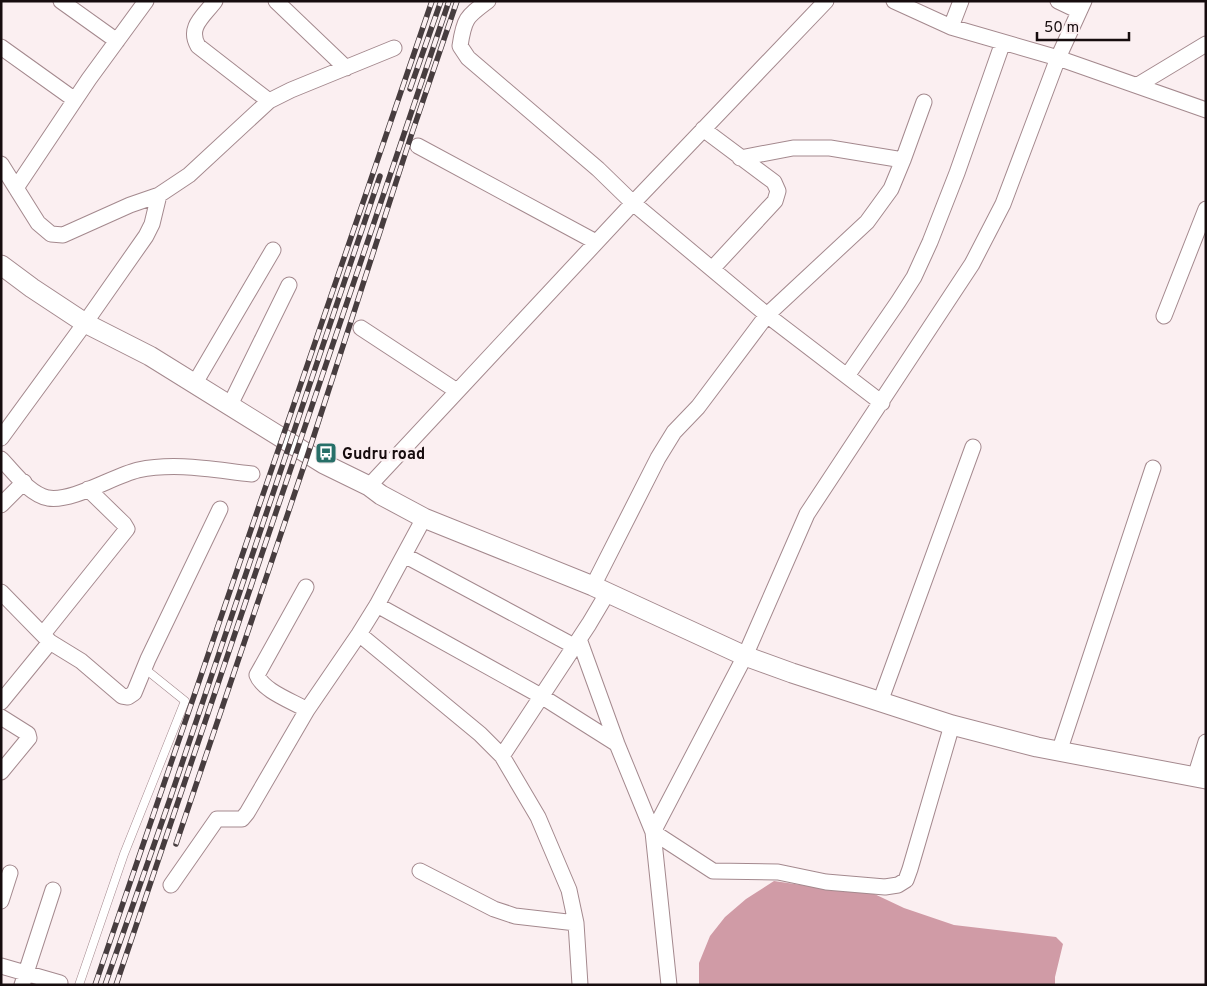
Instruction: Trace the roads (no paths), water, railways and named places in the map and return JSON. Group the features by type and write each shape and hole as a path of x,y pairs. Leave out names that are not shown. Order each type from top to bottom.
{"street":[{"path":"61,1 117,41"},
{"path":"16,188 75,100 146,1"},
{"path":"215,1 194,29 193,38 198,46 269,101"},
{"path":"276,1 346,68"},
{"path":"488,1 469,15 462,27 460,46 468,58 598,169 633,203 767,315 882,403"},
{"path":"369,486 596,242 826,1"},
{"path":"894,1 951,26 1058,58 1206,110"},
{"path":"951,26 961,1"},
{"path":"653,832 745,656 807,514 972,264 1003,204 1058,58 1081,6 1058,1"},
{"path":"847,376 898,302 922,260 956,173 1003,42"},
{"path":"1138,86 1206,44"},
{"path":"1,47 75,100"},
{"path":"1,164 38,223 51,234 63,235 130,205 159,195 189,176 269,101 291,90 394,48"},
{"path":"502,756 577,642 658,458 674,432 698,407 767,315 867,222 891,189 904,160 924,102"},
{"path":"703,129 774,182 778,191 775,201 712,269"},
{"path":"418,146 596,242"},
{"path":"740,158 793,148 830,148 904,160"},
{"path":"1,438 146,236 152,224 159,195"},
{"path":"1164,316 1206,209"},
{"path":"195,384 273,250"},
{"path":"1,265 85,323 150,356 324,464 369,486 424,518 601,589 745,656 952,725 1059,752 1201,778 1206,742"},
{"path":"230,405 289,285"},
{"path":"361,328 457,391"},
{"path":"880,702 973,447"},
{"path":"1,459 33,491 46,498 60,498 137,470 160,467 180,466 252,474"},
{"path":"1059,752 1153,468"},
{"path":"1,505 24,482"},
{"path":"1,702 126,529 124,524 88,489"},
{"path":"1,592 47,638 81,660 122,696 128,698 134,693 144,668 220,509"},
{"path":"171,885 217,819 242,819 248,814 307,710 377,605 424,518"},
{"path":"404,556 577,642 653,832 669,985"},
{"path":"306,587 257,675 259,681 266,688 307,710"},
{"path":"377,605 541,696 617,744"},
{"path":"359,634 480,734 502,756 538,817 569,890 576,923 580,985"},
{"path":"1,717 28,734 29,738 1,772"},
{"path":"653,832 713,871 778,872 826,882 885,887 898,885 906,880 910,869 952,725"},
{"path":"420,871 494,909 516,916 576,923"},
{"path":"1,901 10,873"},
{"path":"24,979 53,890"},
{"path":"1,966 24,979 60,983"}],"lane":[{"path":"79,985 124,854 185,701 144,668"}],"railway":[{"path":"95,985 432,1"},
{"path":"410,89 441,1"},
{"path":"116,985 449,1"},
{"path":"176,844 308,454 411,136 457,1"},
{"path":"105,985 170,799 380,176"}],"place":[{"name":"Gudru road","path":"326,453"}]}
